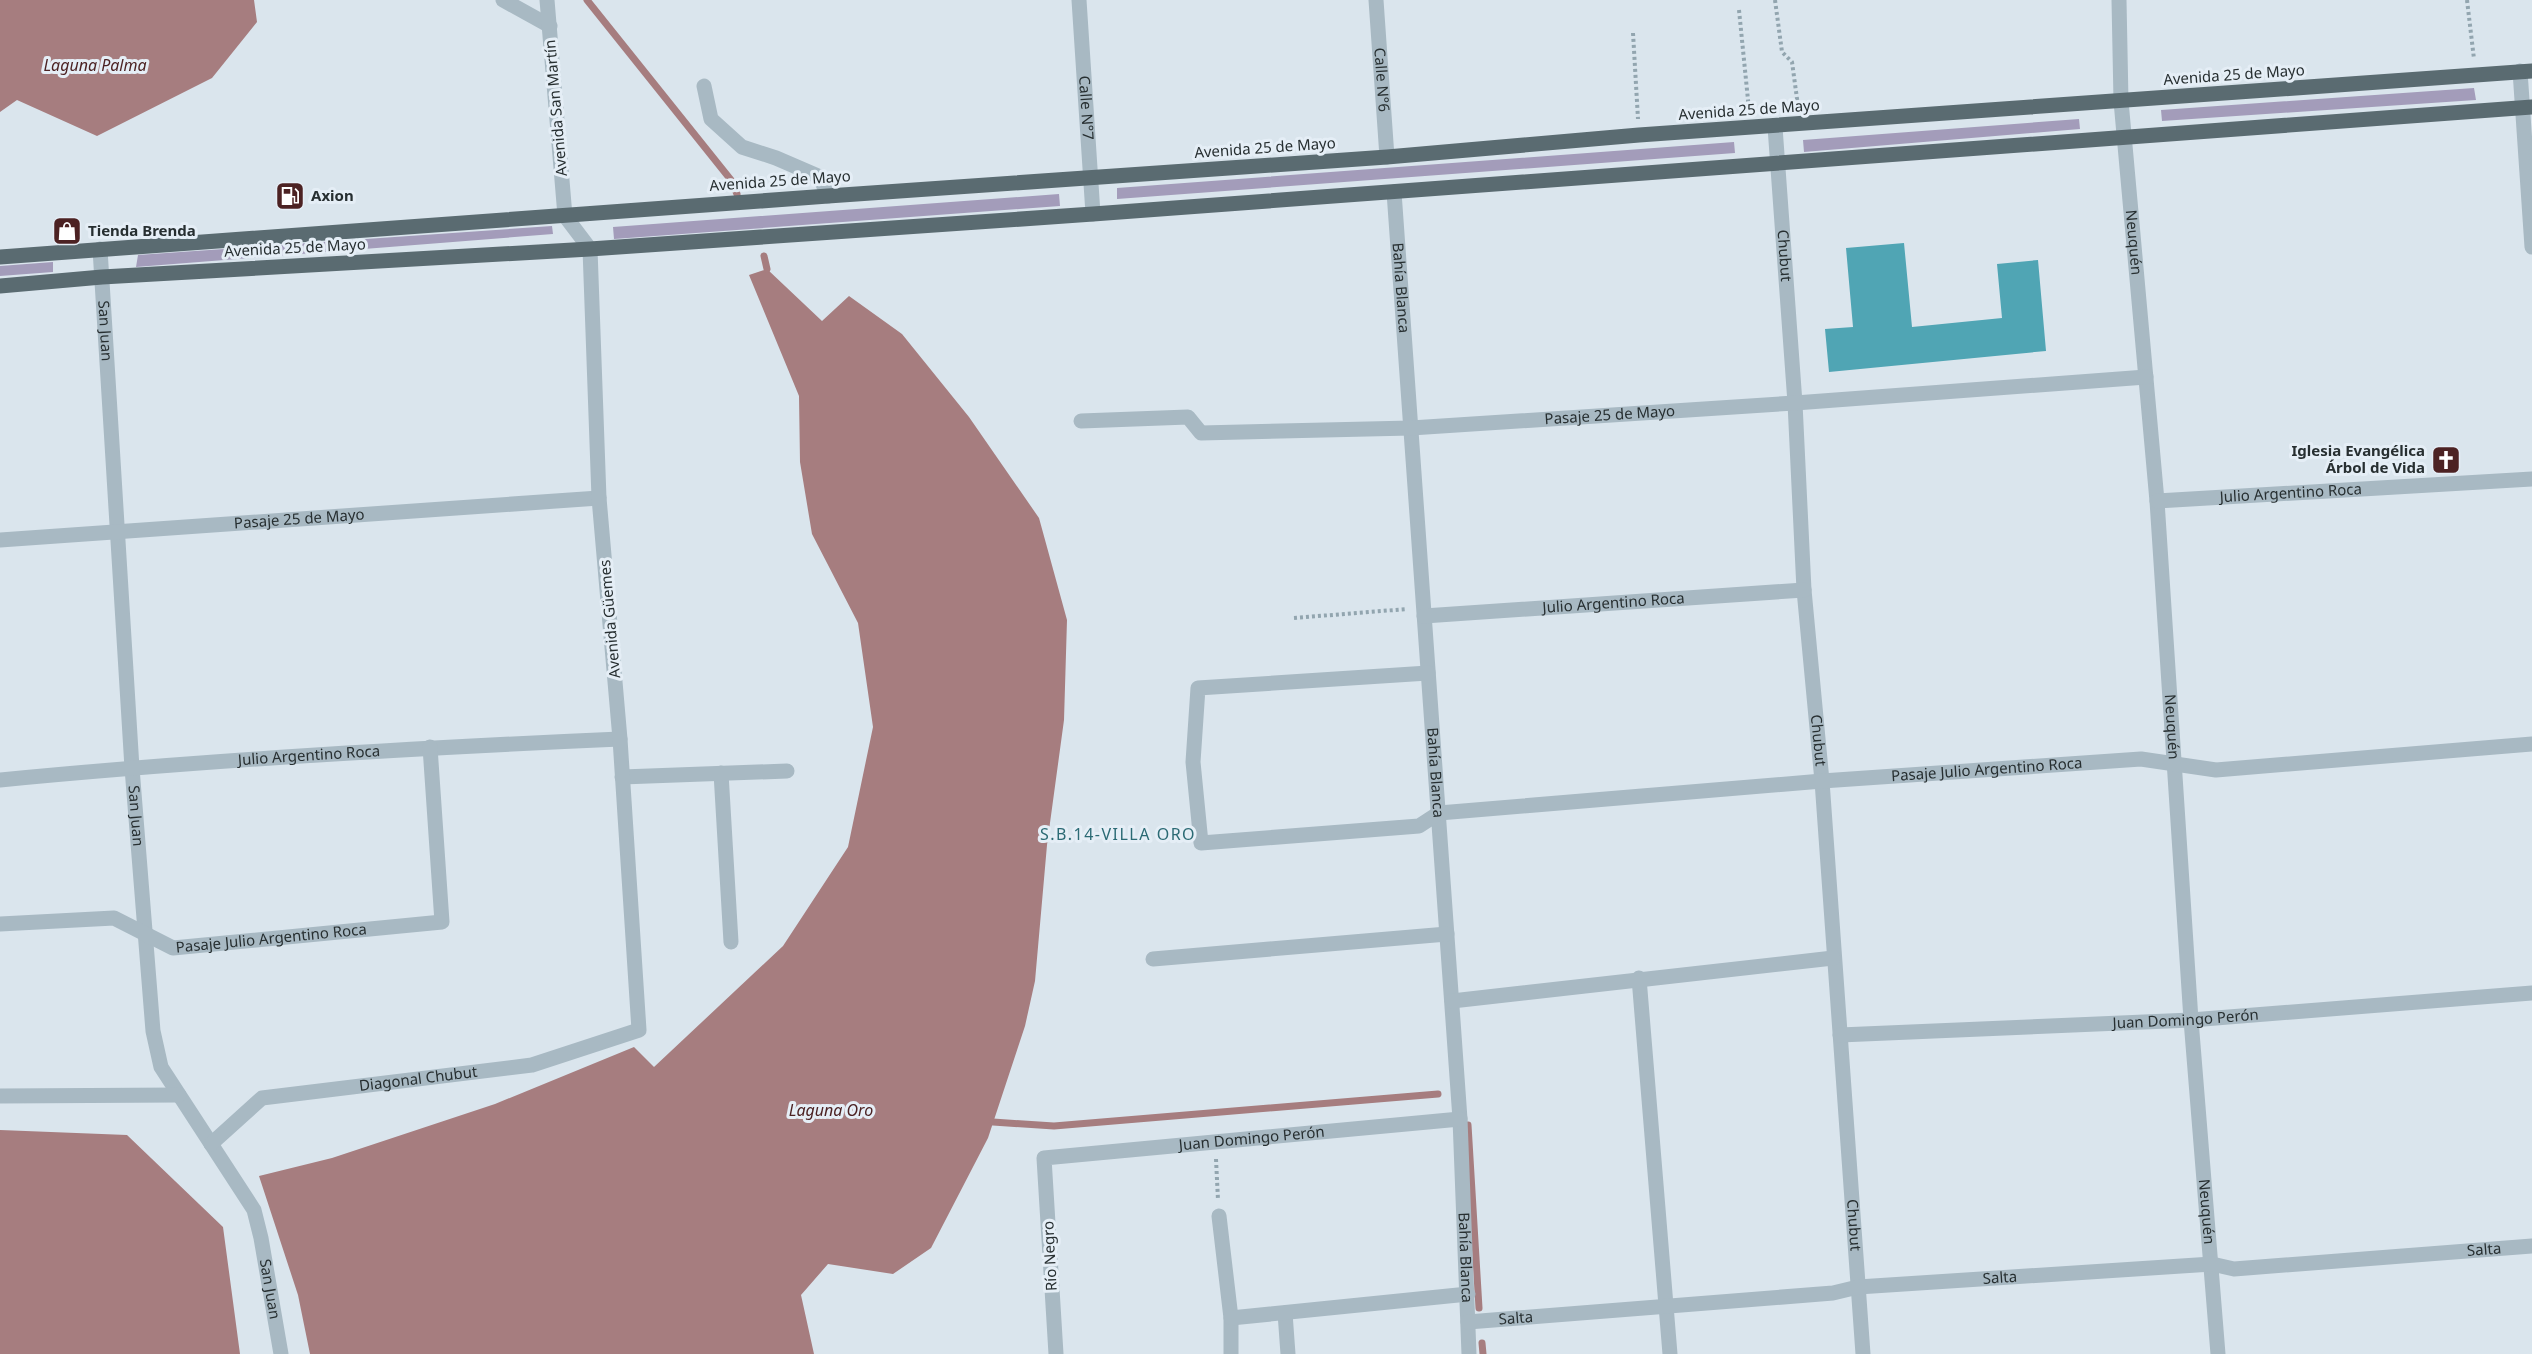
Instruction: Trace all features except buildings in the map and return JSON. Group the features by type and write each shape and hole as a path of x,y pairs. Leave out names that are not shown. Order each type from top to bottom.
{"main road":[{"name":"Avenida 25 de Mayo","path":"0,257 828,196 1387,158 1639,135 1775,127 2526,71"},
{"name":"Avenida 25 de Mayo","path":"0,286 102,277 590,249 1092,214 2527,107"}],"street":[{"path":"503,0 550,26"},
{"name":"Avenida San Martín","path":"547,0 565,216"},
{"name":"Calle N°7","path":"1079,0 1092,214"},
{"name":"Calle N°6","path":"1376,0 1387,158"},
{"name":"Neuquén","path":"2119,0 2121,101 2157,501 2191,1020 2218,1354"},
{"path":"2526,71 2532,247"},
{"path":"704,86 711,119 742,147 820,177 828,196"},
{"name":"Chubut","path":"1775,127 1795,403 1804,590 1822,781 1863,1354"},
{"name":"Bahía Blanca","path":"1394,192 1460,1119 1469,1354"},
{"path":"565,216 590,249"},
{"name":"San Juan","path":"100,249 143,934 153,1031 161,1067 254,1210 281,1354"},
{"name":"Avenida Güemes","path":"590,249 599,498 620,740 639,1030"},
{"name":"Pasaje 25 de Mayo","path":"1081,421 1188,417 1201,433 1411,428 2146,377"},
{"name":"Julio Argentino Roca","path":"2157,501 2532,479"},
{"name":"Pasaje 25 de Mayo","path":"0,540 599,498"},
{"name":"Julio Argentino Roca","path":"1424,616 1804,590"},
{"path":"1428,673 1198,688 1193,762 1201,843 1419,826 1438,813"},
{"name":"Julio Argentino Roca","path":"0,780 132,768 430,747 620,740"},
{"name":"Pasaje Julio Argentino Roca","path":"1438,813 1822,781 2141,759 2216,770 2532,744"},
{"name":"Pasaje Julio Argentino Roca","path":"0,924 114,918 173,948 442,922 430,747"},
{"path":"622,777 787,771"},
{"path":"721,773 731,942"},
{"path":"1153,960 1447,934"},
{"path":"1452,1000 1833,958"},
{"path":"1639,978 1668,1307 1670,1354"},
{"name":"Juan Domingo Perón","path":"1840,1035 2191,1020 2532,993"},
{"name":"Diagonal Chubut","path":"211,1144 262,1098 532,1065 639,1030"},
{"path":"0,1096 179,1095"},
{"name":"Juan Domingo Perón","path":"1044,1158 1460,1119"},
{"name":"Río Negro","path":"1044,1158 1056,1354"},
{"path":"1219,1215 1231,1318 1231,1354"},
{"name":"Salta","path":"1468,1322 1833,1293 1858,1287 2212,1264 2234,1269 2532,1246"},
{"path":"1231,1318 1468,1294"},
{"path":"1285,1313 1288,1354"}],"path":[{"path":"1775,0 1782,52 1792,62 1801,125"},
{"path":"2467,0 2475,74"},
{"path":"1739,10 1750,128"},
{"path":"1633,33 1639,135"},
{"path":"1294,618 1406,609 1424,616"},
{"path":"1215,1141 1219,1215"}],"shaded area":[{"path":"2474,88 2476,100 2162,121 2161,110"},
{"path":"2079,119 2080,129 1804,152 1803,140"},
{"path":"1734,142 1735,153 1117,199 1117,188"},
{"path":"1059,194 1060,206 614,239 613,227"},
{"path":"552,226 553,234 136,267 138,255"},
{"path":"53,262 53,272 0,276 0,266"}],"water":[{"name":"Laguna Palma","path":"0,0 254,0 257,22 212,78 97,136 17,100 0,112"},
{"name":"Laguna Oro","path":"767,269 822,321 849,296 902,334 969,417 1039,518 1067,620 1064,720 1047,845 1035,981 1025,1026 988,1138 931,1248 893,1274 828,1264 801,1295 814,1354 310,1354 298,1295 259,1176 332,1158 495,1104 634,1047 654,1067 783,946 848,847 873,727 858,623 812,534 800,462 799,396 749,275"},
{"path":"0,1130 127,1135 223,1227 240,1354 0,1354"}],"waterway":[{"path":"587,0 731,180 737,194"},
{"path":"764,256 767,269"},
{"path":"993,1122 1054,1126 1438,1094"},
{"path":"1468,1125 1479,1308"},
{"path":"1482,1343 1483,1354"}],"place":[{"name":"Axion","path":"290,196"},
{"name":"Tienda Brenda","path":"67,231"},
{"name":"Iglesia Evangélica Árbol de Vida","path":"2446,460"}],"district":[{"name":"S.B.14-VILLA ORO","path":"1118,834"}]}
